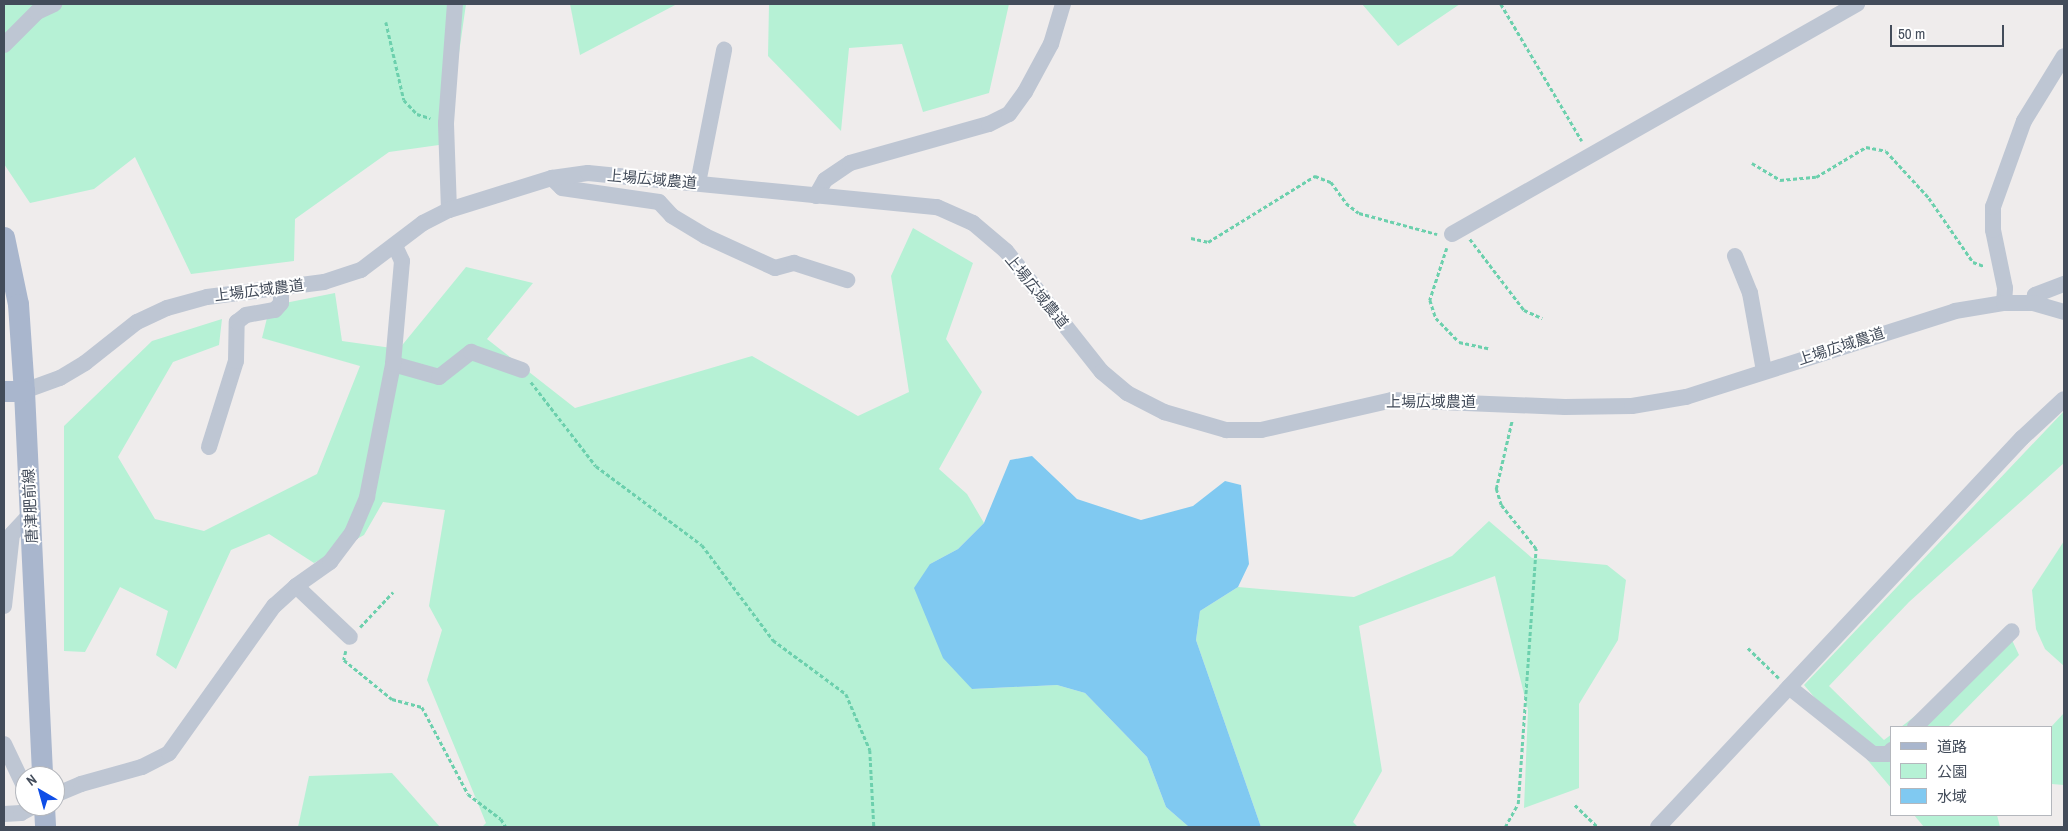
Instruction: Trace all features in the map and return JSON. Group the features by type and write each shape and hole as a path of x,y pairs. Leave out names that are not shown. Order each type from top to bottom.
{"main road":[{"name":"唐津肥前線","path":"4,238 18,304 14,391 30,515 42,766"}],"street":[{"path":"4,45 37,12 54,4"},
{"path":"449,210 446,123 456,4"},
{"path":"816,196 825,180 850,163 989,124 1009,114 1025,92 1051,44 1063,4"},
{"path":"1459,230 1590,153 1857,4"},
{"path":"698,183 724,50"},
{"path":"2004,303 2002,271 1993,230 1993,207 2024,121 2064,56"},
{"name":"上場広域農道","path":"14,391 60,378 85,363 137,322 167,308 207,297 324,282 361,270 423,223 449,210 552,178 588,173 937,207 973,223 1006,251 1102,372 1127,393 1164,412 1226,430 1261,430 1392,400 1632,406 1686,397 1955,311 2004,303 2032,303 2064,312"},
{"path":"552,178 562,188 659,202 672,216 704,236 775,268 794,263 847,280"},
{"path":"65,791 81,784 142,767 168,753 274,606 296,586 330,562 352,533 367,497 393,364 402,261 395,246"},
{"path":"1735,256 1750,293 1764,371"},
{"path":"2032,303 2035,295 2064,284"},
{"path":"209,447 236,361 237,322 246,314 275,310 281,303 281,287"},
{"path":"393,364 439,377 471,352 522,370"},
{"path":"1658,827 2022,438 2064,399"},
{"path":"4,606 12,534 30,515"},
{"path":"296,586 350,637"},
{"path":"1916,726 2012,630"},
{"path":"1789,688 1873,754 1888,754 1890,752"},
{"path":"4,744 15,767"}],"path":[{"path":"1501,4 1590,153"},
{"path":"386,22 404,100 416,114 446,123"},
{"path":"1752,163 1780,180 1798,179 1816,177 1866,147 1886,151 1929,198 1973,262 2002,271"},
{"path":"1191,238 1208,242 1315,176 1331,182 1346,204 1359,212 1434,235 1459,230"},
{"path":"1459,230 1471,242 1524,310 1542,318"},
{"path":"1459,230 1430,300 1436,318 1459,342 1488,348"},
{"path":"522,370 596,466 702,545 773,640 846,694 870,750 874,827"},
{"path":"1505,827 1518,804 1536,549 1501,505 1496,489 1515,404"},
{"path":"393,592 350,637 344,660 392,699 422,707 468,794 501,819 506,827"},
{"path":"1748,648 1789,688"},
{"path":"1574,805 1598,827"}],"green space":[{"path":"4,4 466,4 446,144 389,152 295,219 294,261 191,274 135,157 94,189 30,203 4,164"},
{"path":"570,4 677,4 580,55"},
{"path":"769,4 1009,4 989,93 923,112 902,44 849,48 841,131 768,56"},
{"path":"1362,4 1460,4 1398,46"},
{"path":"913,228 973,263 946,339 982,392 939,469 967,494 984,523 958,549 930,564 972,689 1057,685 1085,693 1147,757 1166,807 1189,827 482,827 486,823 427,680 442,630 429,606 445,510 383,502 364,535 314,563 269,534 231,550 176,669 156,655 168,611 120,587 85,652 64,651 64,426 152,341 222,319 219,345 173,362 118,457 155,519 204,531 317,474 360,366 262,338 270,306 335,293 342,341 399,349 466,267 533,283 487,339 575,408 752,356 858,416 909,392 891,276"},
{"path":"2064,411 2064,463 1909,602 1829,686 1884,740 1890,736 1890,787 1804,685"},
{"path":"1489,521 1532,558 1607,565 1626,580 1618,640 1579,704 1579,788 1524,808 1528,710 1495,576 1359,626 1382,771 1353,822 1358,827 1261,827 1196,640 1200,611 1238,587 1354,597 1452,556"},
{"path":"2064,541 2064,666 2045,649 2036,629 2032,590"},
{"path":"2012,640 2019,655 1949,726 1902,726"},
{"path":"2064,713 2064,785 2053,784 2052,726"},
{"path":"392,773 440,827 298,827 309,776"},
{"path":"1915,816 1997,816 2000,827 1924,827"}],"water":[{"path":"1032,456 1077,499 1141,520 1193,506 1225,481 1241,485 1249,564 1238,587 1200,611 1196,640 1261,827 1189,827 1166,807 1147,757 1085,693 1057,685 972,689 943,658 914,588 930,564 958,549 984,523 1010,460"}]}
